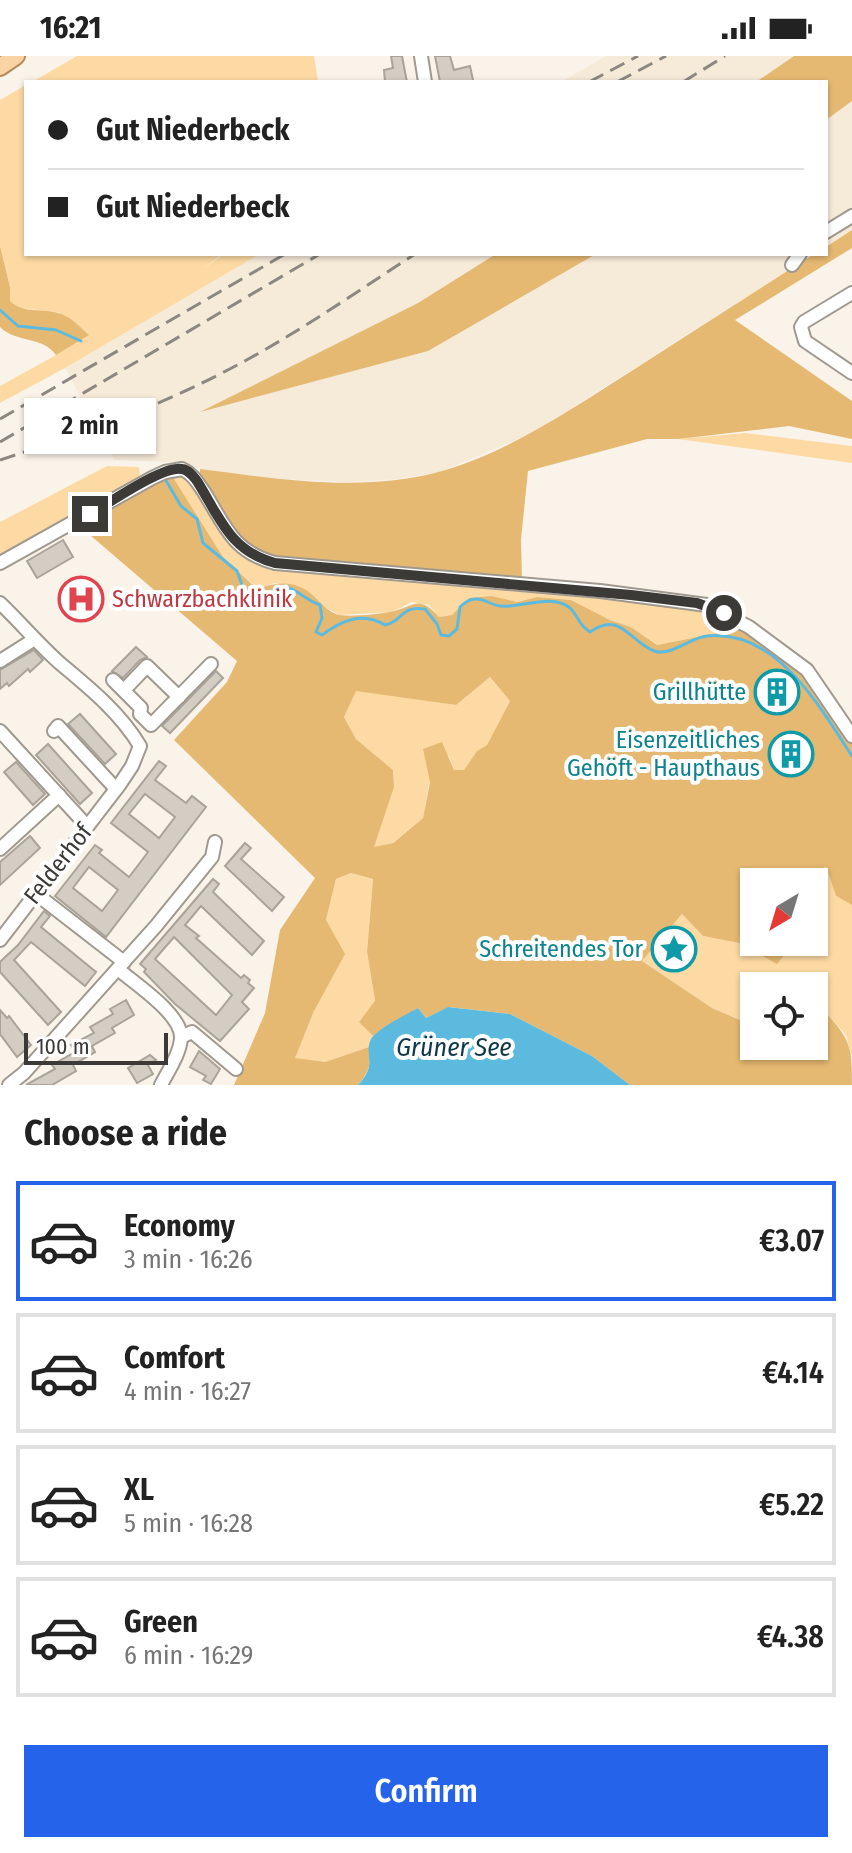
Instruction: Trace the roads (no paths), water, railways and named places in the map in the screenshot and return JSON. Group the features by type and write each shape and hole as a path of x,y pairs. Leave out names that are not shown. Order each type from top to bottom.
{"main road":[{"path":"0,67 16,56"}],"street":[{"path":"421,56 425,80"},
{"path":"828,231 852,216"},
{"path":"852,293 804,322 801,327 805,341 852,373"},
{"path":"0,563 152,478 173,469 182,469 197,481 230,537 242,549 266,561 600,591 707,605 749,627 807,670 852,736"},
{"path":"0,603 60,663 87,684 137,741"},
{"path":"0,661 30,642"},
{"path":"113,680 141,708 140,714 151,725 211,664"},
{"path":"124,690 147,666 179,697"},
{"name":"Felderhof","path":"0,940 132,766 140,714"},
{"path":"54,731 58,726 116,789"},
{"path":"0,731 87,826"},
{"path":"0,849 59,795"},
{"path":"9,1085 24,1073 121,966 212,857 215,842"},
{"path":"35,893 121,966 180,1026 179,1048 161,1085"},
{"path":"181,1037 192,1032 236,1069"}],"water":[{"name":"Grüner See","path":"448,1007 510,1014 592,1056 630,1085 358,1085 368,1071 369,1045 374,1035 418,1008 426,1018"}],"waterway":[{"path":"0,310 18,326 56,330 81,341"},
{"path":"113,404 115,409"},
{"path":"165,479 181,506 197,519 203,543 237,571 242,585 241,599 252,601 284,586 289,588 320,605 322,618 316,632 322,635 360,618 385,625 406,611 417,608 425,609 441,635 449,636 457,629 460,607 474,599 501,606 546,601 563,604 590,632 601,626 617,626 645,646 660,652 701,637 732,637 755,645 793,675 810,694 852,756"}],"railway":[{"path":"593,80 638,56"},
{"path":"621,80 666,56"},
{"path":"686,80 725,56"},
{"path":"0,419 282,256"},
{"path":"0,442 317,256"},
{"path":"0,460 113,421 195,386 296,331 412,256"}],"place":[{"name":"Schwarzbachklinik","path":"81,599"},
{"name":"Grillhütte","path":"777,692"},
{"name":"Eisenzeitliches Gehöft - Haupthaus","path":"791,754"},
{"name":"Schreitendes Tor","path":"674,949"}]}
